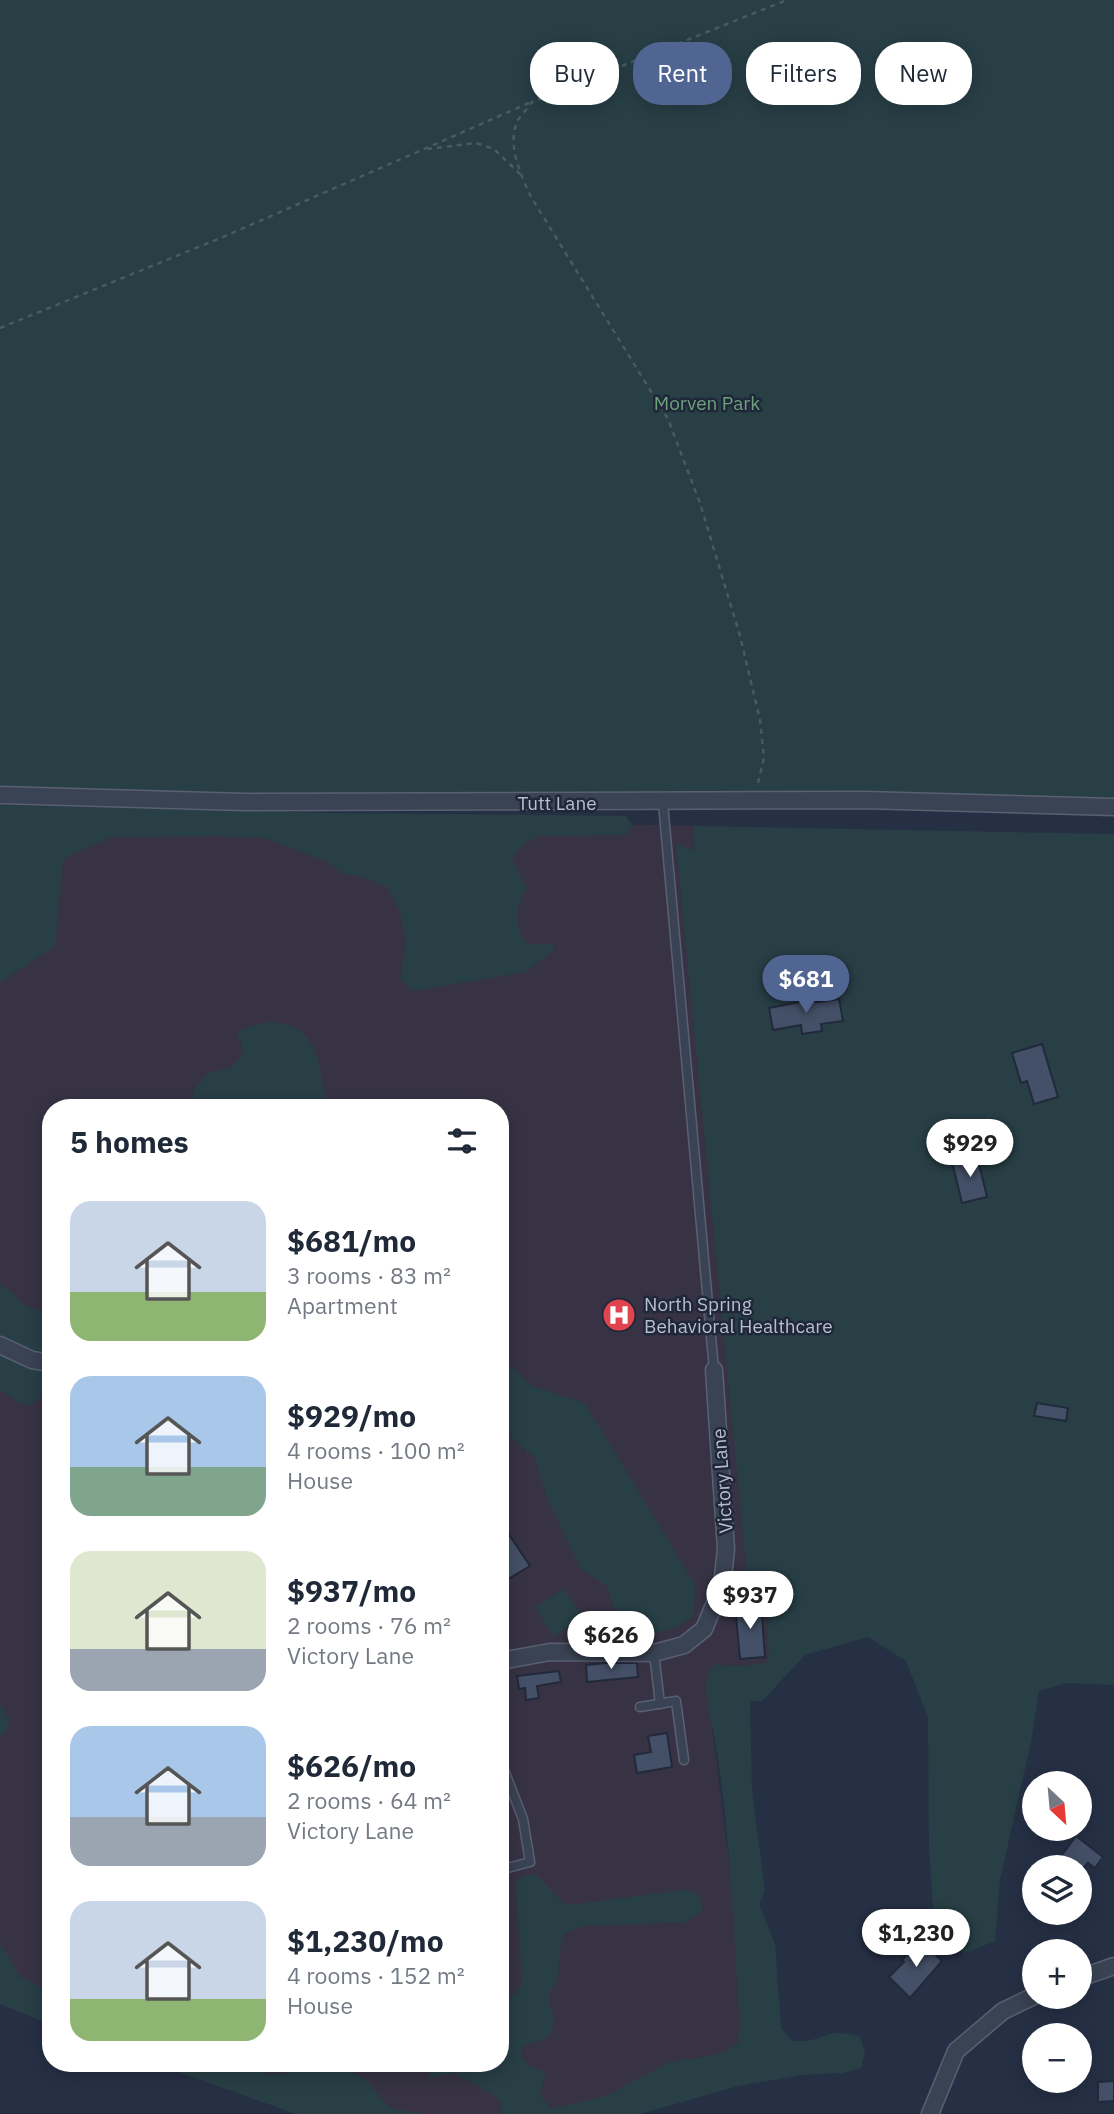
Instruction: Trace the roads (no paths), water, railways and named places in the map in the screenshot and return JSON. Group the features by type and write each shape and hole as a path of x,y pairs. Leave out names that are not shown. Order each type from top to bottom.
{"street":[{"name":"Tutt Lane","path":"0,795 244,802 663,803 864,800 1114,807"},
{"path":"0,1345 32,1360 42,1362"},
{"name":"Victory Lane","path":"509,1659 550,1652 654,1653 684,1645 704,1629 722,1586 726,1549 714,1370"},
{"path":"1092,1974 1114,1966"},
{"path":"930,2114 956,2051 1003,2011 1022,2002"}],"lane":[{"path":"663,803 714,1370"},
{"path":"654,1653 660,1704"},
{"path":"640,1707 676,1701 684,1760"},
{"path":"509,1782 523,1819 530,1861 509,1867"}],"place":[{"name":"North Spring Behavioral Healthcare","path":"619,1315"}],"park label":[{"name":"Morven Park","path":"707,403"}]}
